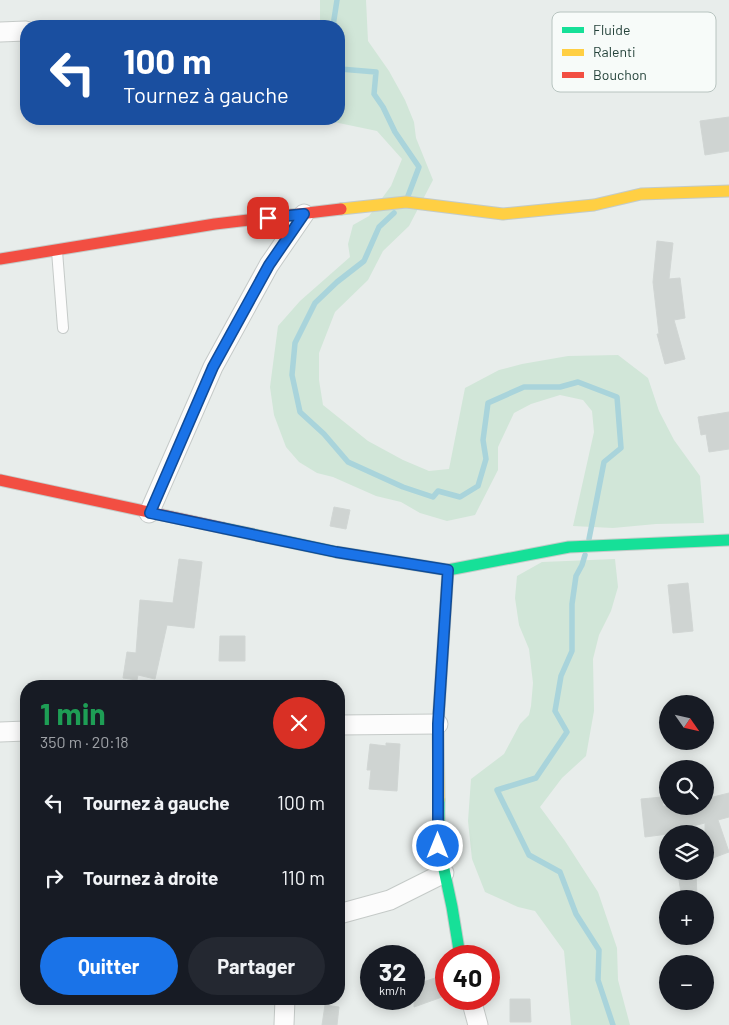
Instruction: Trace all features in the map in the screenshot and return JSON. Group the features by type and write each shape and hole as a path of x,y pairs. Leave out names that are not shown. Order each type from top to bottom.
{"street":[{"path":"0,32 20,30"},
{"path":"0,259 215,224 406,202 503,214 594,205 641,194 729,191"},
{"path":"150,513 213,367 269,265 304,214"},
{"path":"0,480 336,552 448,570 569,547 729,540"},
{"path":"448,570 438,724 438,846 458,945"},
{"path":"345,725 438,724"},
{"path":"0,732 20,730"},
{"path":"345,912 390,900 444,873"},
{"path":"284,1025 285,1005"},
{"path":"474,1010 478,1025"}],"lane":[{"path":"57,250 63,328"}],"green space":[{"path":"320,0 366,0 368,41 389,71 405,100 414,122 416,138 433,180 409,226 383,251 368,280 335,312 319,353 319,380 323,405 368,441 403,460 429,471 449,469 465,388 499,370 522,364 568,356 618,355 648,378 659,411 674,440 700,476 704,523 656,524 613,528 573,526 594,432 592,411 583,400 560,395 531,404 514,413 498,447 498,470 475,515 447,521 420,513 401,502 376,496 333,477 317,473 299,462 286,447 274,415 270,387 278,326 300,301 350,257 348,244 353,225 369,216 391,186 402,159 377,131 345,124 345,20 320,20"},
{"path":"615,559 618,587 611,611 599,635 593,659 594,711 586,756 562,778 540,807 598,892 617,948 618,980 630,1025 571,1025 564,951 535,911 518,907 485,892 472,859 468,821 471,779 504,754 520,724 529,715 533,683 529,649 519,625 515,598 517,576 542,562"}],"building":[{"path":"729,117 729,151 705,155 700,121"},
{"path":"657,241 673,243 669,279 680,278 685,318 674,320 685,359 665,364 657,334 659,334 653,282"},
{"path":"729,412 729,449 709,452 706,434 701,435 698,417"},
{"path":"334,507 350,510 346,529 330,526"},
{"path":"179,559 202,562 194,628 167,625 155,679 138,675 137,680 123,678 127,652 136,653 140,600 173,603"},
{"path":"688,583 693,631 673,633 668,585"},
{"path":"220,636 245,636 245,661 219,661"},
{"path":"386,743 400,744 397,791 369,789 371,770 367,770 370,744 386,746"},
{"path":"729,793 729,817 718,820 729,852 714,858 714,825 705,825 705,823 697,825 659,825 659,835 645,837 641,799 659,797 659,815 714,815 714,797"},
{"path":"679,880 696,880 697,890 681,890"},
{"path":"435,978 435,1000 425,1003 425,981"},
{"path":"510,999 530,999 531,1022 510,1022"},
{"path":"325,1005 339,1007 337,1025 322,1025"}],"waterway":[{"path":"334,20 337,0"},
{"path":"345,69 376,72 374,94 383,107 395,132 419,167 408,196"},
{"path":"394,213 379,227 364,261 337,282 315,303 295,343 292,375 300,412 324,434 348,462 403,487 433,497 438,491 460,497 478,486 486,459 483,440 488,403 524,387 560,387 578,382 617,397 621,448 604,462 589,539"},
{"path":"585,555 576,576 572,604 572,651 561,676 555,711 567,732 536,778 497,790 529,855 560,872 576,914 599,950 598,980 613,1025"}],"traffic: fast":[{"path":"223,528 336,552 448,570 569,547 729,540"},
{"path":"439,800 439,846 458,945"}],"traffic: slow":[{"path":"341,209 406,202 503,214 594,205 641,194 729,191"},
{"path":"439,800 438,724 448,570"}],"traffic: jam":[{"path":"0,259 215,224 341,209"},
{"path":"0,480 223,528"}],"route":[{"path":"268,218 304,214 269,265 213,367 150,513 336,552 448,570 438,724 438,846"}]}
